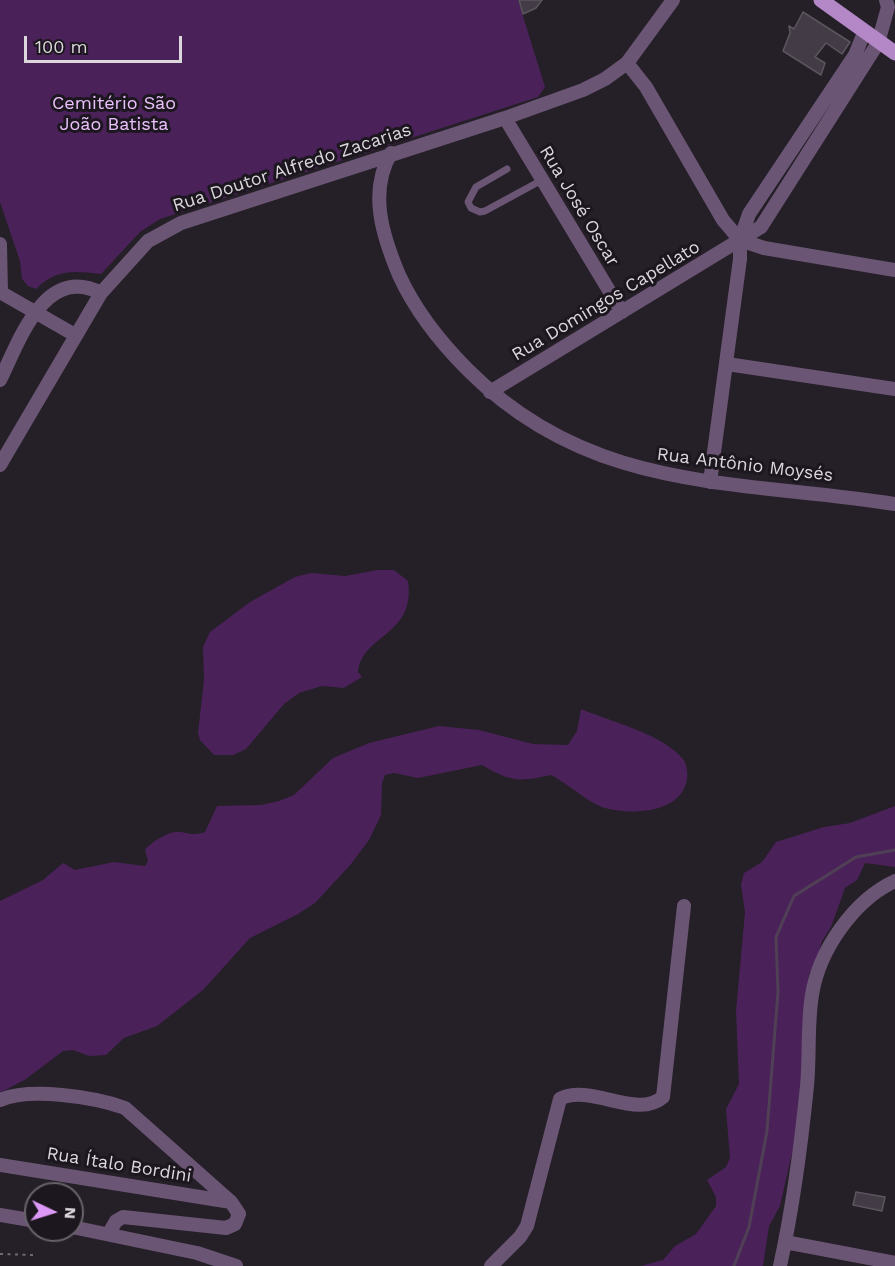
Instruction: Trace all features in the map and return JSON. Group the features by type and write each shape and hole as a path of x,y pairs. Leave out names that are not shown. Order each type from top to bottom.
{"main road":[{"path":"821,0 895,53"}],"street":[{"name":"Rua Doutor Alfredo Zacarias","path":"0,465 101,293 133,255 160,232 180,223 390,153 505,118 583,90 605,80 627,63 672,0"},
{"name":"Rua Domingos Capellato","path":"490,392 761,227 878,43 888,7 886,0"},
{"path":"710,482 740,240 749,214 855,55 864,33"},
{"path":"627,63 646,87 718,213 740,240 764,248 895,270"},
{"name":"Rua José Oscar","path":"505,118 622,312"},
{"name":"Rua Antônio Moysés","path":"390,153 383,166 380,209 382,230 392,259 420,312 456,358 490,392 555,436 642,470 710,482 895,504"},
{"path":"0,244 1,292 75,335"},
{"path":"0,380 34,311 46,299 67,288 87,287 101,293"},
{"path":"726,364 895,389"},
{"path":"780,1266 807,1085 812,994 822,962 848,919 868,898 895,881"},
{"path":"491,1266 520,1237 527,1226 560,1099 580,1094 644,1104 657,1102 663,1097 684,906"},
{"path":"0,1100 28,1092 111,1103 125,1108 231,1202 238,1215 235,1224 226,1228 123,1217 116,1221 109,1233"},
{"name":"Rua Ítalo Bordini","path":"0,1165 231,1202"},
{"path":"0,1215 24,1219"},
{"path":"84,1229 197,1253 236,1266"},
{"path":"785,1242 895,1263"}],"lane":[{"path":"507,169 472,191 468,202 471,207 483,212 542,180"}],"path":[{"path":"0,1254 33,1255"}],"green space":[{"name":"Cemitério São João Batista","path":"0,0 518,0 545,87 538,97 160,219 140,232 101,274 66,273 43,282 36,289 28,286 22,279 20,261 0,202"},
{"path":"378,570 394,570 408,581 408,599 404,613 397,624 369,649 362,659 358,672 362,677 344,688 322,686 299,693 284,704 246,749 233,755 214,755 200,740 198,733 204,680 203,647 210,632 250,602 295,577 311,573 345,576"},
{"path":"581,709 649,735 674,750 686,766 687,780 683,791 665,806 628,811 599,806 551,775 515,779 500,775 482,765 418,778 394,773 385,775 382,783 381,815 369,840 351,864 315,903 250,938 203,990 157,1026 124,1038 106,1055 89,1056 73,1050 63,1051 26,1079 0,1093 0,901 43,880 63,863 75,870 114,862 145,866 148,861 145,850 151,844 171,833 205,832 217,806 261,805 294,795 333,758 369,743 439,726 479,730 533,744 568,745 577,731"},
{"path":"895,806 895,867 865,863 857,880 845,888 831,927 822,941 815,965 809,974 802,1031 803,1081 799,1122 780,1206 769,1226 763,1266 641,1266 663,1260 675,1246 696,1234 716,1206 716,1197 707,1180 726,1167 730,1158 726,1109 739,1084 736,1011 745,912 741,885 744,873 762,862 776,842 824,827 850,823"}],"building":[{"path":"519,0 542,0 536,8 523,14"},
{"path":"803,12 850,42 842,54 826,43 815,57 825,63 821,75 783,51 790,33 789,26 794,29"},
{"path":"856,1192 885,1197 882,1211 853,1205"}],"waterway":[{"path":"734,1266 749,1227 767,1131 778,992 776,937 794,896 856,857 895,850"}]}
